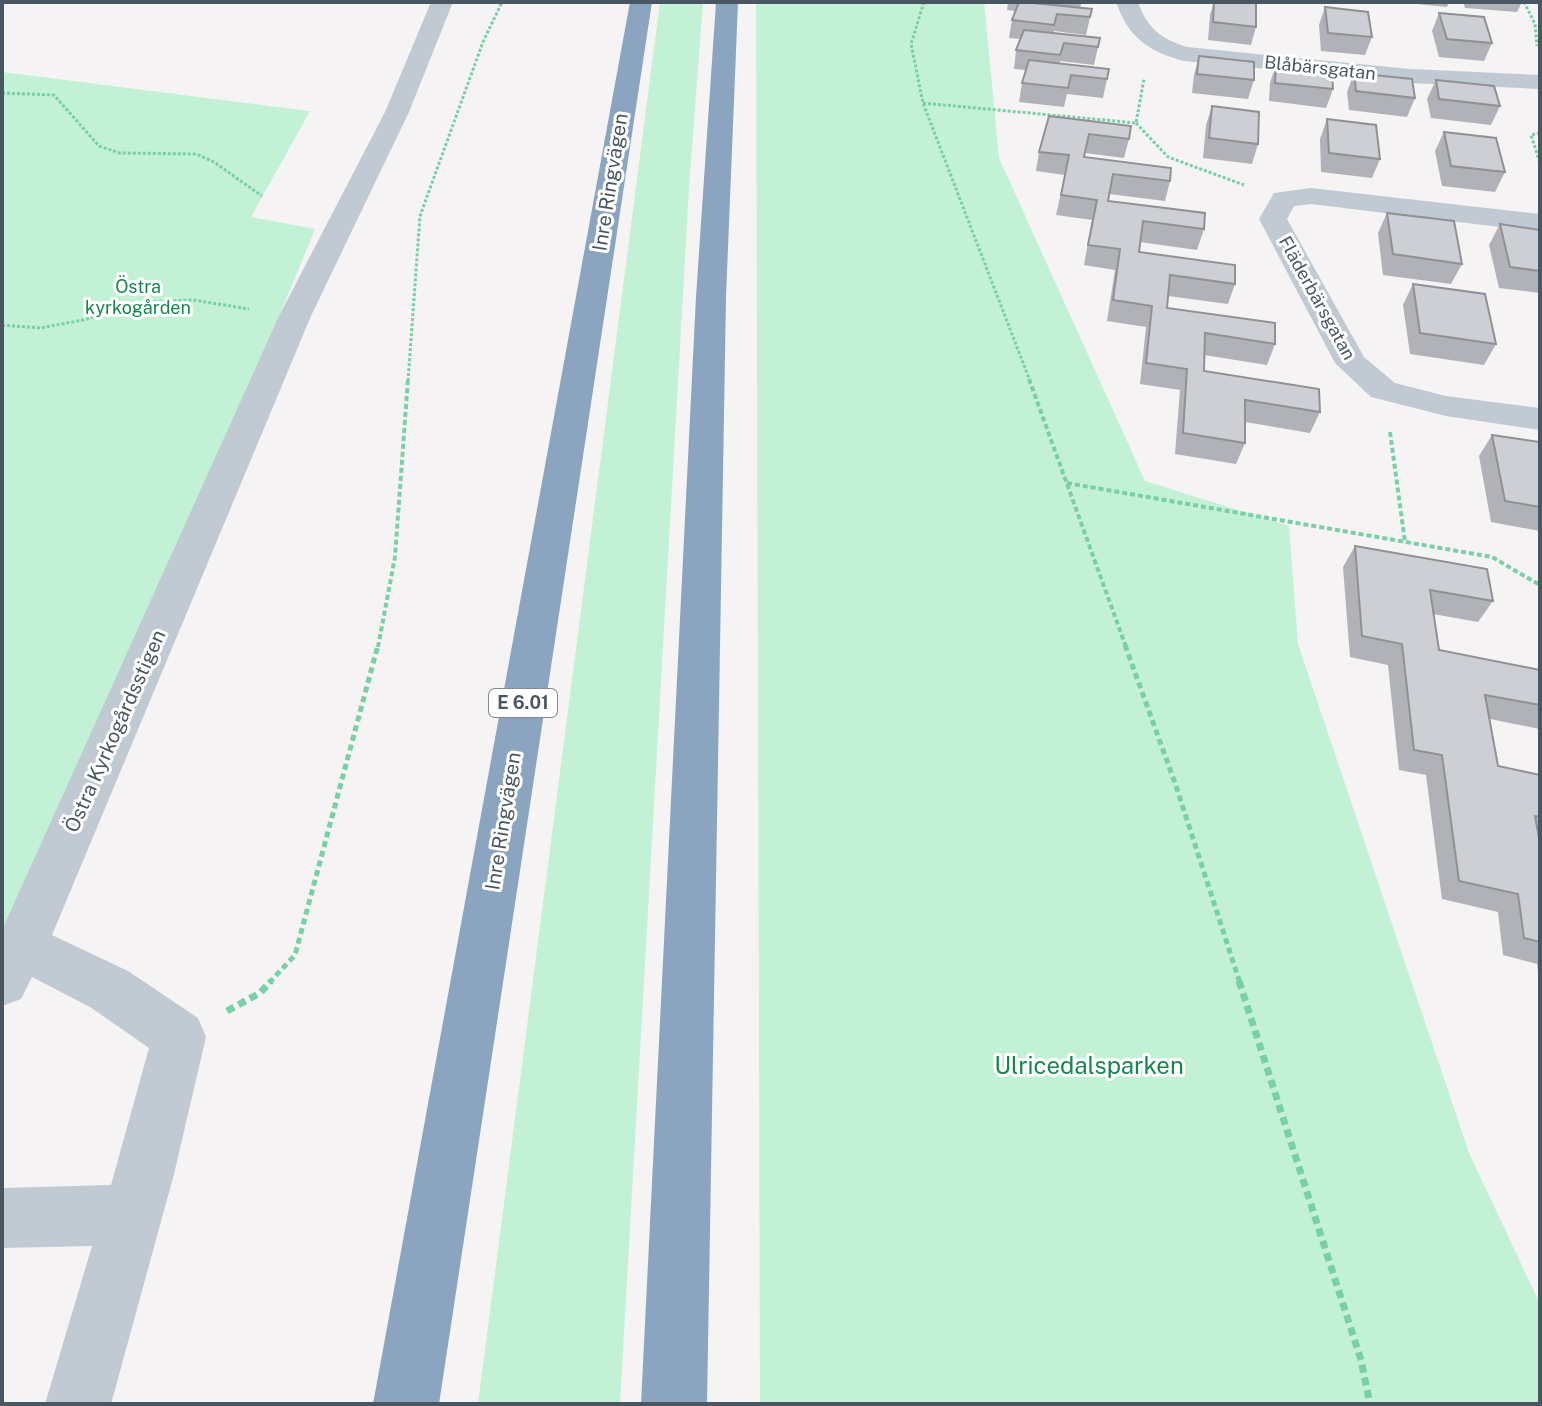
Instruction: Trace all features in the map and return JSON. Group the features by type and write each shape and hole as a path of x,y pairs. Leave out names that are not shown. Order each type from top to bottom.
{"highway":[{"name":"Inre Ringvägen","path":"406,1404 641,2"},
{"path":"674,1404 710,313 727,5"},
{"path":"609,188 605,112 611,40"}],"street":[{"name":"Östra Kyrkogårdsstigen","path":"179,1037 109,989 11,963 295,316 397,112 442,2"},
{"path":"1127,2 1131,16 1150,44"},
{"name":"Blåbärsgatan","path":"1150,44 1184,54 1254,61 1410,76 1540,82"},
{"path":"1284,199 1311,196 1540,223"},
{"name":"Fläderbärsgatan","path":"1284,199 1273,219 1351,363 1383,390 1446,406 1540,419"},
{"path":"78,1404 179,1037"},
{"path":"2,1218 132,1215"}],"path":[{"path":"179,1037 260,993 295,955 383,627 395,557 420,216 483,42 502,2"},
{"path":"924,2 911,44 923,103 995,285 1175,783 1361,1360 1370,1404"},
{"path":"1524,2 1535,24 1534,36 1540,55"},
{"path":"1136,123 1150,44"},
{"path":"2,93 54,95 99,147 126,152 194,153 214,161 247,191 262,196"},
{"path":"923,103 1136,123 1168,157 1284,199"},
{"path":"1540,133 1531,135 1540,163"},
{"path":"2,325 40,328 83,320 143,302 193,300 295,316"},
{"path":"1383,390 1405,542"},
{"path":"1066,483 1492,557 1540,585"}],"green space":[{"path":"660,2 703,2 689,188 620,1404 478,1404"},
{"name":"Ulricedalsparken","path":"756,2 984,2 999,158 1145,481 1289,526 1298,644 1469,1153 1540,1304 1540,1404 760,1404"},
{"name":"Östra kyrkogården","path":"2,72 310,111 251,217 315,229 21,946 2,946"}],"building":[{"path":"1019,2 1092,9 1090,17 1057,14 1054,25 1012,20"},
{"path":"1214,2 1256,2 1256,27 1213,22"},
{"path":"1325,7 1368,12 1372,37 1328,33"},
{"path":"1439,13 1484,17 1492,43 1447,39"},
{"path":"1024,30 1100,38 1098,47 1064,43 1060,55 1016,50"},
{"path":"1199,56 1254,62 1254,80 1197,74"},
{"path":"1029,60 1109,69 1107,79 1071,75 1068,88 1022,83"},
{"path":"1276,65 1332,71 1333,89 1275,83"},
{"path":"1354,73 1412,79 1415,98 1356,91"},
{"path":"1436,80 1494,86 1500,106 1439,99"},
{"path":"1212,106 1259,112 1258,144 1209,138"},
{"path":"1049,116 1131,126 1129,139 1089,134 1084,157 1171,168 1170,181 1113,174 1108,201 1205,213 1204,229 1143,221 1139,252 1235,265 1235,284 1170,275 1167,308 1275,323 1275,344 1205,333 1204,371 1319,389 1320,412 1245,400 1245,443 1183,433 1187,369 1146,363 1152,306 1113,300 1120,249 1088,245 1097,200 1061,195 1069,155 1039,152"},
{"path":"1327,119 1376,125 1380,159 1329,153"},
{"path":"1444,132 1496,138 1505,172 1451,166"},
{"path":"1387,213 1454,221 1462,264 1393,254"},
{"path":"1500,224 1540,230 1540,271 1510,267"},
{"path":"1413,284 1485,294 1496,344 1420,333"},
{"path":"1492,435 1540,442 1540,507 1505,501"},
{"path":"1355,546 1487,569 1493,601 1430,590 1439,650 1540,670 1540,705 1485,695 1498,766 1540,775 1540,817 1535,816 1540,843 1540,942 1524,938 1518,894 1459,881 1442,755 1414,750 1402,644 1362,636"}]}
